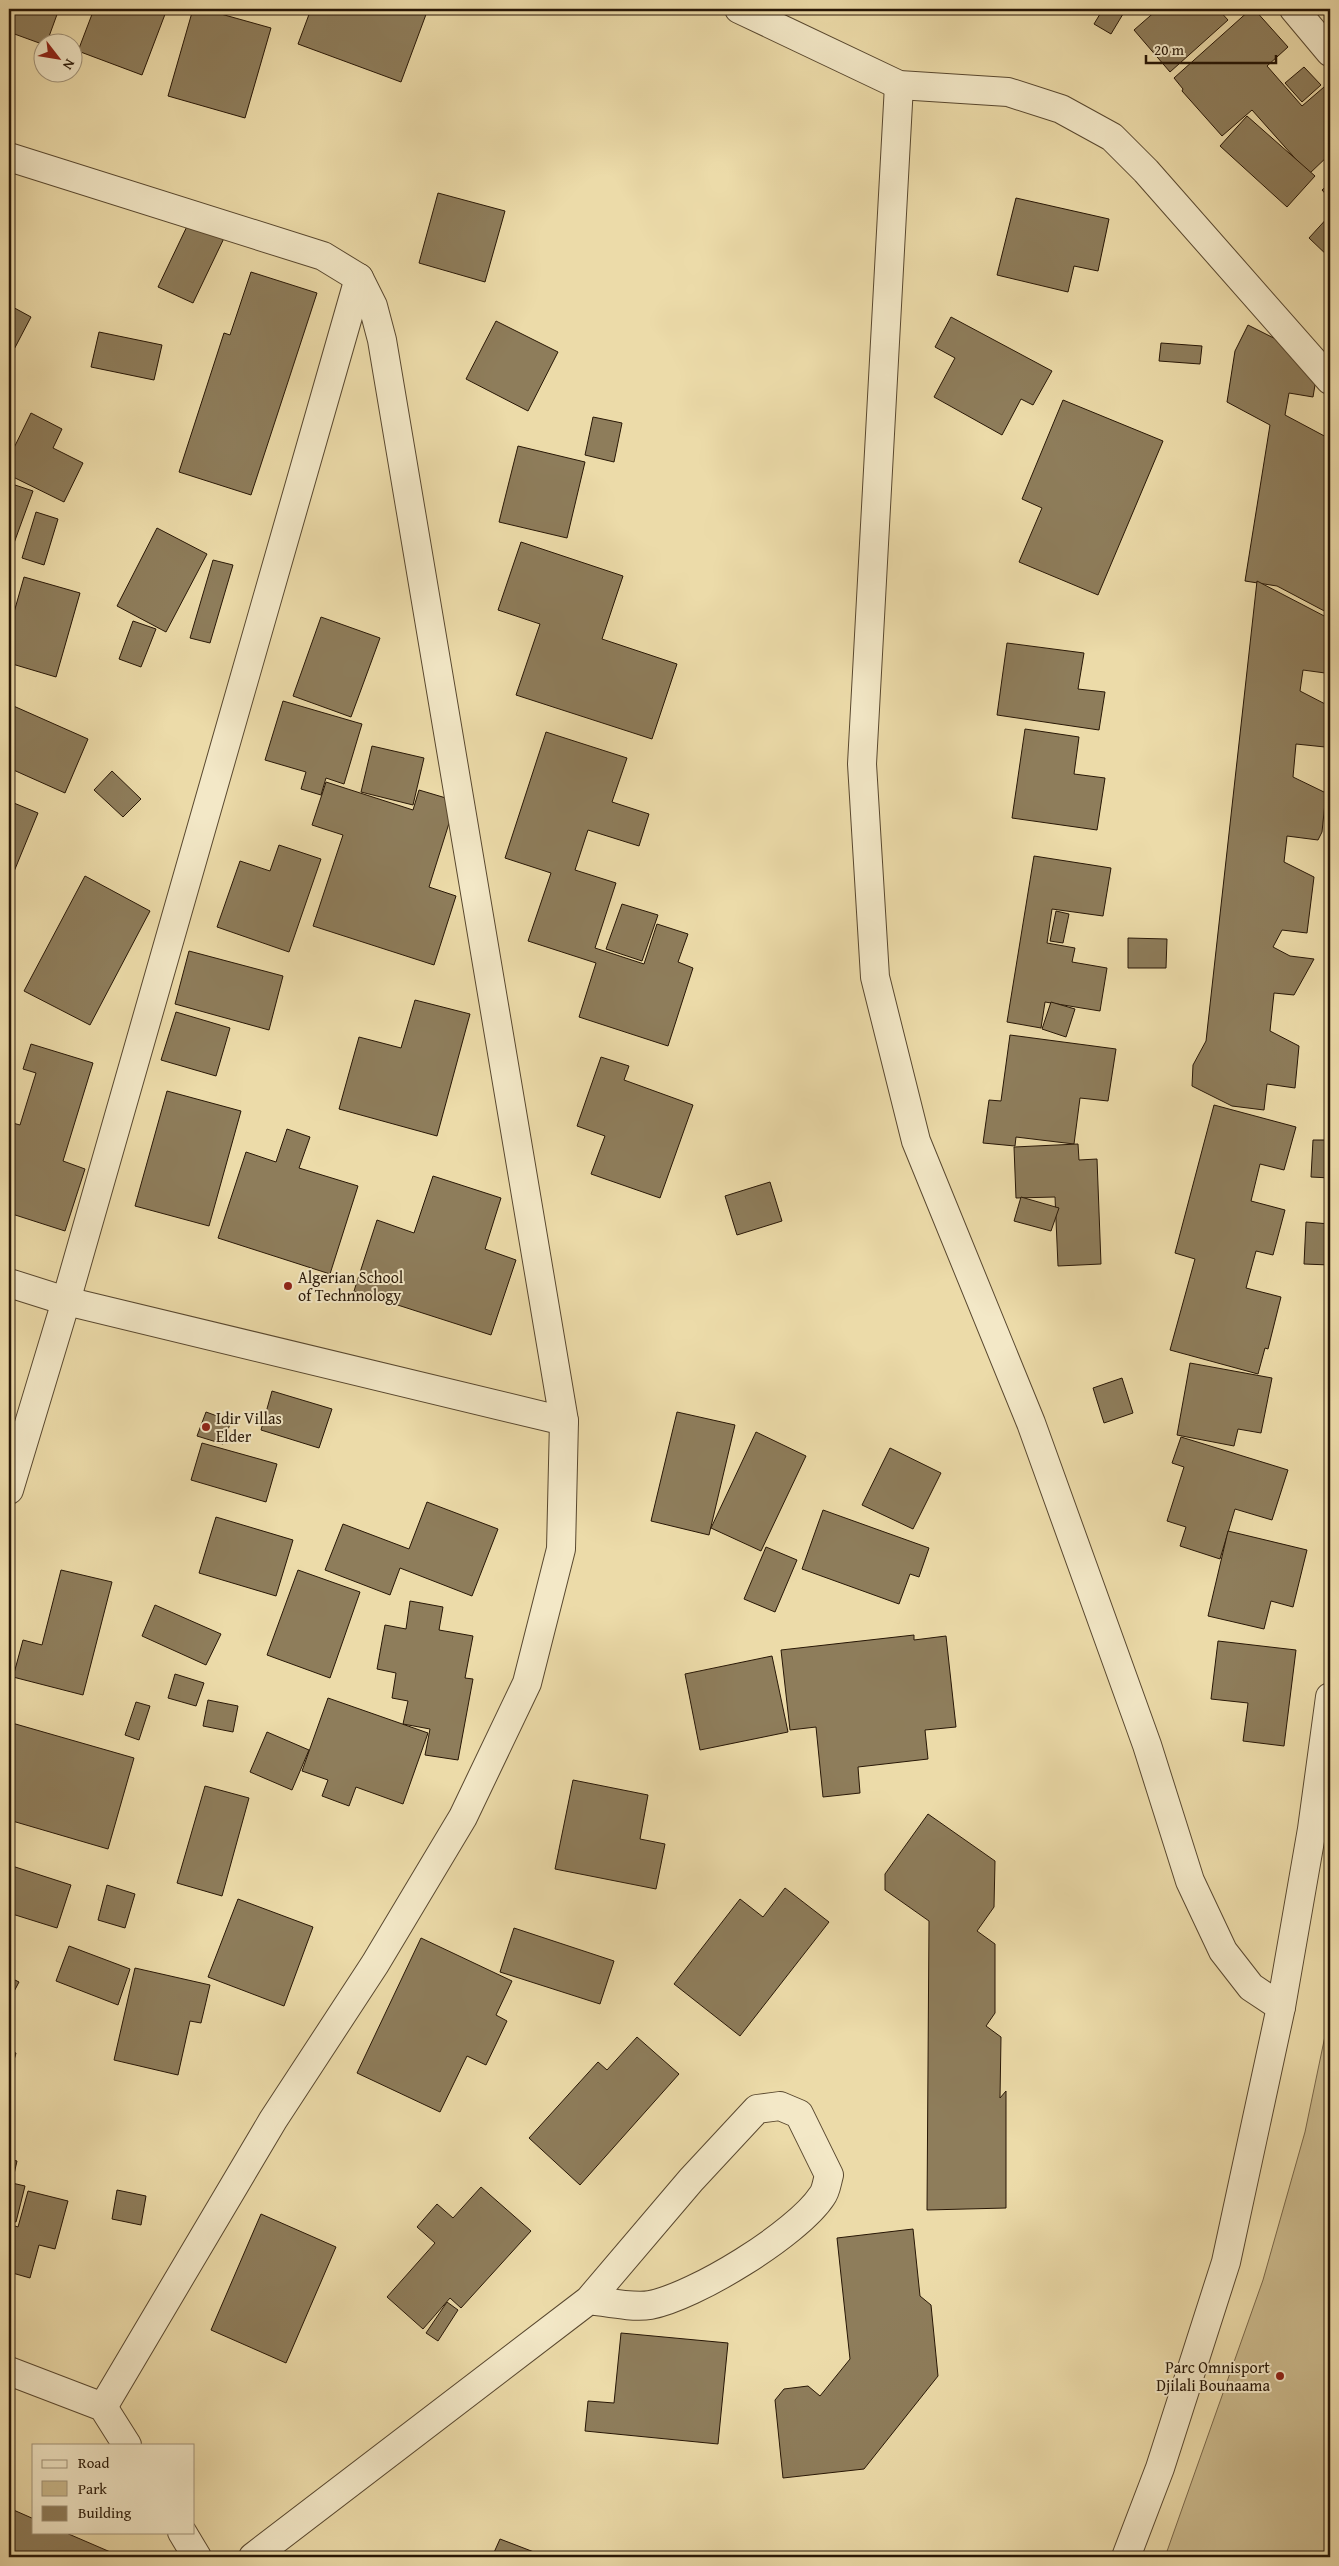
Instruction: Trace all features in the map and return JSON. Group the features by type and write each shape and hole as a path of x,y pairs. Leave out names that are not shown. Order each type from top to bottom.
{"street":[{"path":"739,9 899,85 1008,92 1060,109 1112,137 1146,172 1330,380"},
{"path":"1294,9 1330,52"},
{"path":"899,85 862,764 874,978 916,1141 1030,1423 1147,1746 1190,1881 1223,1952 1252,1987 1281,2007"},
{"path":"9,157 322,256 359,278 373,306 382,340 564,1421 561,1549 527,1684 463,1817 375,1964 272,2120 103,2407"},
{"path":"9,1490 66,1300 359,278"},
{"path":"9,1283 66,1300 564,1421"},
{"path":"1126,2557 1160,2468 1226,2262 1281,2007 1312,1829 1330,1697"},
{"path":"253,2557 589,2300 691,2180 758,2109 780,2106 799,2114 829,2175 824,2194 810,2212 744,2262 675,2299 647,2306 589,2300"},
{"path":"9,2370 103,2407 126,2444"},
{"path":"183,2534 198,2557"}],"green space":[{"name":"Parc Omnisport Djilali Bounaama","path":"1330,2012 1330,2557 1165,2557 1263,2280 1305,2132"}],"building":[{"path":"9,9 59,9 51,32 32,32 32,40 9,32"},
{"path":"94,9 167,9 142,75 82,52 82,40"},
{"path":"193,9 203,9 271,28 245,118 168,96"},
{"path":"311,9 428,9 401,82 298,44"},
{"path":"1103,9 1126,9 1111,34 1094,24"},
{"path":"1158,9 1218,9 1228,20 1170,72 1134,30"},
{"path":"1251,9 1254,9 1288,47 1267,66 1302,106 1324,87 1330,95 1330,154 1309,174 1252,110 1222,136 1182,91 1183,89 1174,78"},
{"path":"1304,67 1321,85 1302,102 1285,83"},
{"path":"1247,116 1315,176 1287,207 1220,146"},
{"path":"1330,183 1330,199 1322,190"},
{"path":"438,193 505,211 485,282 419,263"},
{"path":"1016,198 1109,219 1098,271 1074,266 1068,292 997,275"},
{"path":"1330,215 1330,258 1309,238"},
{"path":"191,218 226,234 193,303 158,287"},
{"path":"251,272 317,293 251,495 179,472 224,333 230,335"},
{"path":"9,305 31,317 9,359"},
{"path":"951,317 1052,371 1033,405 1021,399 1002,435 934,397 955,358 935,347"},
{"path":"496,321 558,352 528,411 466,379"},
{"path":"1248,325 1319,361 1313,397 1289,393 1285,415 1330,439 1330,510 1328,515 1330,516 1330,614 1277,586 1245,581 1270,425 1227,402 1235,351"},
{"path":"99,332 162,345 154,380 91,367"},
{"path":"1161,343 1202,346 1200,364 1159,361"},
{"path":"1063,400 1163,441 1098,595 1019,562 1042,508 1022,499"},
{"path":"31,413 62,429 53,448 83,463 64,502 9,475 9,458"},
{"path":"593,417 622,423 614,462 585,455"},
{"path":"518,446 585,462 567,538 499,522"},
{"path":"9,483 33,491 10,554 9,554"},
{"path":"36,512 58,519 44,565 22,558"},
{"path":"157,528 207,554 166,632 117,606"},
{"path":"521,542 623,576 602,639 677,664 652,739 516,695 540,624 498,610"},
{"path":"213,560 233,565 210,643 190,638"},
{"path":"24,577 80,593 56,677 9,663 9,630"},
{"path":"1257,581 1330,619 1330,662 1325,673 1303,670 1300,691 1329,706 1325,747 1296,744 1293,777 1326,793 1322,832 1318,840 1287,836 1284,862 1314,877 1307,933 1282,930 1273,947 1290,956 1314,959 1294,995 1274,993 1270,1031 1299,1046 1295,1088 1267,1084 1264,1110 1232,1106 1192,1086 1193,1065 1206,1041"},
{"path":"321,617 380,638 351,717 293,696"},
{"path":"133,621 156,629 141,667 119,659"},
{"path":"1007,643 1084,653 1078,689 1105,692 1099,730 997,715"},
{"path":"283,701 362,724 344,784 326,778 321,795 301,789 306,772 265,760"},
{"path":"9,704 88,739 65,793 9,768"},
{"path":"1025,729 1079,737 1074,774 1105,778 1097,830 1012,818"},
{"path":"546,732 627,758 612,802 649,814 639,846 588,830 575,870 616,883 595,948 644,964 657,924 688,934 678,962 693,968 668,1046 579,1017 596,963 528,941 551,873 505,858"},
{"path":"372,746 424,758 413,805 361,792"},
{"path":"112,771 141,799 123,817 94,790"},
{"path":"326,782 413,810 419,790 456,801 429,887 456,896 434,965 313,926 343,835 312,825"},
{"path":"9,801 38,813 13,874 9,873"},
{"path":"279,845 321,859 289,952 217,927 240,861 270,871"},
{"path":"1034,856 1111,868 1103,916 1052,909 1047,943 1075,948 1072,962 1107,968 1100,1011 1045,1002 1041,1028 1007,1022"},
{"path":"85,876 150,911 90,1025 24,991"},
{"path":"622,904 658,915 642,961 606,949"},
{"path":"1056,911 1069,914 1063,943 1050,941"},
{"path":"1128,938 1167,939 1166,968 1128,968"},
{"path":"189,951 283,976 269,1030 175,1004"},
{"path":"415,1000 470,1014 437,1136 339,1109 359,1037 401,1048"},
{"path":"1051,1002 1075,1009 1066,1037 1042,1029"},
{"path":"176,1012 230,1028 216,1076 161,1060"},
{"path":"1010,1035 1116,1049 1108,1101 1080,1098 1074,1144 1016,1137 1015,1146 983,1143 989,1100 1001,1101"},
{"path":"31,1044 93,1063 63,1161 85,1169 65,1231 9,1213 9,1122 20,1125 36,1073 23,1069"},
{"path":"601,1057 629,1066 624,1080 693,1105 660,1198 591,1174 605,1136 577,1126"},
{"path":"167,1091 241,1111 209,1226 135,1206"},
{"path":"1214,1105 1296,1127 1284,1170 1260,1164 1251,1201 1285,1210 1273,1255 1256,1251 1246,1288 1281,1297 1268,1349 1265,1348 1258,1374 1170,1350 1195,1259 1175,1253"},
{"path":"287,1129 310,1137 299,1168 358,1186 330,1274 218,1238 246,1152 276,1162"},
{"path":"1313,1140 1330,1140 1330,1178 1311,1177"},
{"path":"1078,1144 1079,1160 1097,1159 1101,1264 1058,1266 1055,1197 1016,1198 1014,1147"},
{"path":"433,1176 501,1198 485,1249 516,1260 491,1335 354,1291 377,1220 414,1233"},
{"path":"770,1182 782,1221 737,1235 725,1196"},
{"path":"1021,1197 1059,1208 1051,1231 1014,1221"},
{"path":"1306,1222 1330,1224 1330,1265 1304,1264"},
{"path":"1190,1363 1272,1378 1261,1433 1238,1429 1234,1446 1177,1435"},
{"path":"1122,1378 1133,1413 1104,1423 1093,1388"},
{"path":"272,1391 332,1409 319,1448 261,1430"},
{"path":"206,1412 231,1421 223,1444 197,1436"},
{"path":"677,1412 735,1425 709,1535 651,1521"},
{"path":"756,1432 806,1456 761,1551 711,1528"},
{"path":"1181,1437 1288,1470 1272,1520 1235,1509 1220,1559 1180,1546 1186,1527 1167,1521 1184,1467 1172,1463"},
{"path":"202,1443 277,1464 266,1502 191,1480"},
{"path":"890,1448 941,1473 913,1529 862,1505"},
{"path":"427,1502 498,1529 472,1596 400,1568 390,1595 325,1570 343,1524 409,1549"},
{"path":"823,1510 929,1548 919,1577 910,1574 899,1604 802,1569"},
{"path":"216,1517 293,1540 276,1596 199,1573"},
{"path":"1228,1531 1307,1550 1293,1607 1271,1601 1264,1629 1208,1616"},
{"path":"766,1547 797,1560 775,1612 744,1599"},
{"path":"61,1570 112,1582 83,1695 13,1677 23,1640 42,1645"},
{"path":"298,1570 360,1592 330,1678 267,1655"},
{"path":"410,1601 443,1607 439,1630 473,1636 465,1678 473,1679 458,1760 425,1755 430,1729 403,1724 408,1701 392,1698 396,1673 377,1669 385,1625 406,1629"},
{"path":"155,1605 221,1634 206,1665 142,1636"},
{"path":"914,1635 914,1640 946,1636 956,1727 925,1730 928,1759 858,1767 860,1793 823,1797 816,1727 790,1730 781,1650"},
{"path":"1218,1641 1296,1650 1284,1746 1243,1741 1248,1703 1211,1699"},
{"path":"772,1656 788,1732 700,1750 685,1674"},
{"path":"175,1674 204,1683 196,1706 168,1698"},
{"path":"328,1698 428,1733 403,1804 356,1787 349,1806 322,1796 328,1780 302,1771"},
{"path":"208,1700 238,1706 233,1732 203,1726"},
{"path":"136,1702 150,1706 139,1740 125,1735"},
{"path":"12,1723 134,1758 108,1849 9,1820 9,1735"},
{"path":"267,1732 309,1750 292,1790 250,1772"},
{"path":"573,1780 648,1795 640,1839 665,1844 656,1889 555,1869"},
{"path":"205,1786 249,1798 222,1896 177,1883"},
{"path":"928,1814 995,1861 994,1907 977,1931 995,1944 995,2013 986,2026 1001,2037 1000,2098 1006,2091 1006,2208 927,2210 929,1921 885,1890 885,1874"},
{"path":"9,1865 71,1885 57,1928 9,1913"},
{"path":"107,1885 135,1894 125,1928 98,1920"},
{"path":"785,1888 829,1922 740,2036 674,1984 740,1899 763,1917"},
{"path":"238,1899 313,1927 284,2006 208,1977"},
{"path":"514,1928 614,1961 600,2004 500,1972"},
{"path":"421,1938 512,1981 496,2015 507,2021 486,2065 467,2056 440,2112 357,2073"},
{"path":"69,1946 130,1969 118,2005 56,1981"},
{"path":"135,1968 210,1985 201,2023 190,2021 178,2075 114,2060"},
{"path":"9,1977 19,1982 9,2001"},
{"path":"637,2037 679,2074 580,2185 529,2138 598,2062 607,2070"},
{"path":"9,2051 16,2053 9,2079"},
{"path":"9,2159 17,2161 12,2183 25,2186 16,2222 9,2220"},
{"path":"481,2187 531,2231 461,2308 450,2298 423,2329 387,2297 435,2243 417,2227 437,2204 453,2218"},
{"path":"117,2190 146,2196 141,2225 112,2219"},
{"path":"28,2191 68,2201 55,2249 39,2245 30,2278 9,2272 9,2224 18,2227"},
{"path":"261,2214 336,2247 286,2363 211,2330"},
{"path":"913,2229 920,2296 931,2305 938,2376 864,2469 783,2478 775,2400 784,2389 808,2386 820,2396 850,2359 837,2238"},
{"path":"447,2302 458,2310 438,2341 426,2333"},
{"path":"621,2333 728,2343 718,2444 585,2431 588,2401 614,2403"},
{"path":"9,2508 32,2518 32,2534 69,2534 122,2557 9,2557"},
{"path":"500,2539 547,2557 492,2557"}],"place":[{"name":"Algerian School of Technnology","path":"288,1286"},
{"name":"Idir Villas Elder","path":"206,1427"},
{"name":"Parc Omnisport Djilali Bounaama","path":"1280,2376"}]}
